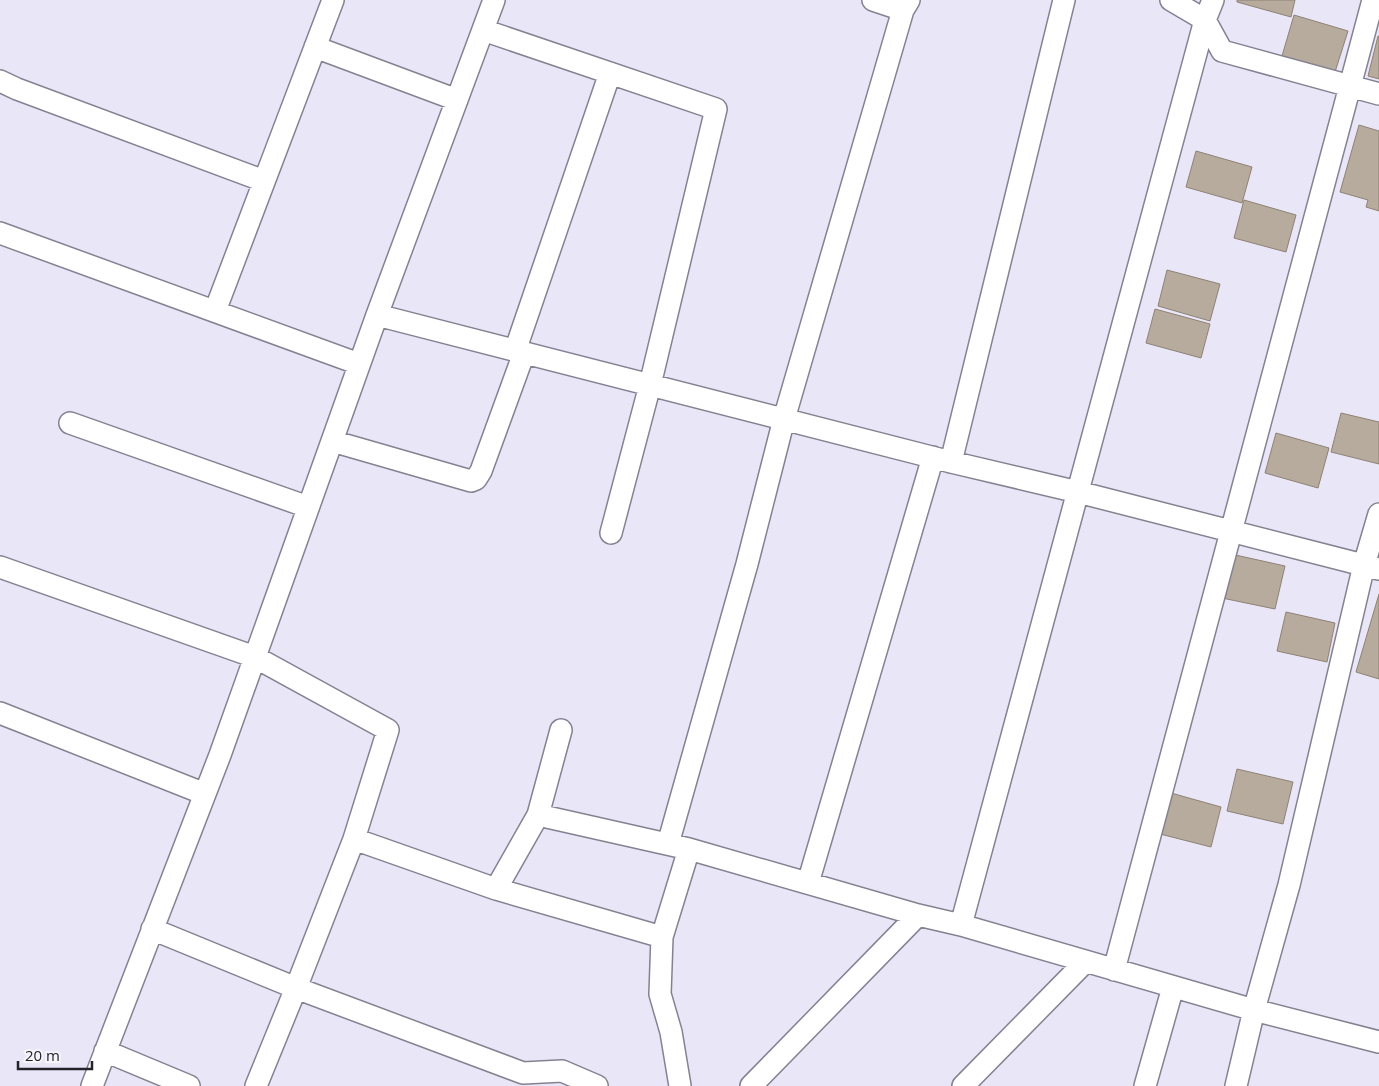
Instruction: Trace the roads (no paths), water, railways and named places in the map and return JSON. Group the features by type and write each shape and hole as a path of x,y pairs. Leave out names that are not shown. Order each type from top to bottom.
{"street":[{"path":"215,311 333,0"},
{"path":"92,1086 205,794 359,364 494,0"},
{"path":"668,844 747,564 784,419 906,5 873,0"},
{"path":"808,883 942,460 1064,0"},
{"path":"1171,0 1205,20 1222,51 1379,94"},
{"path":"961,924 1205,20 1213,0"},
{"path":"1114,970 1373,0"},
{"path":"483,30 716,109 650,386 611,532"},
{"path":"315,48 457,100"},
{"path":"332,441 470,481 476,478 481,471 610,73"},
{"path":"0,81 27,93 264,182"},
{"path":"0,233 359,364"},
{"path":"377,315 942,460 1078,492 1372,567"},
{"path":"70,423 308,507"},
{"path":"1236,1086 1254,1010 1289,885 1372,567 1379,514"},
{"path":"0,566 255,657 388,730 354,839 256,1086"},
{"path":"0,712 205,794"},
{"path":"496,890 538,815 561,730"},
{"path":"538,815 689,849 918,915 961,924 1085,962 1254,1010 1379,1042"},
{"path":"354,839 496,890 662,937"},
{"path":"680,1086 671,1032 660,994 662,937 689,849"},
{"path":"751,1086 918,915"},
{"path":"152,929 296,988 523,1073 562,1071 596,1086"},
{"path":"963,1086 1085,962"},
{"path":"1145,1086 1172,987"},
{"path":"105,1051 189,1086"}]}
